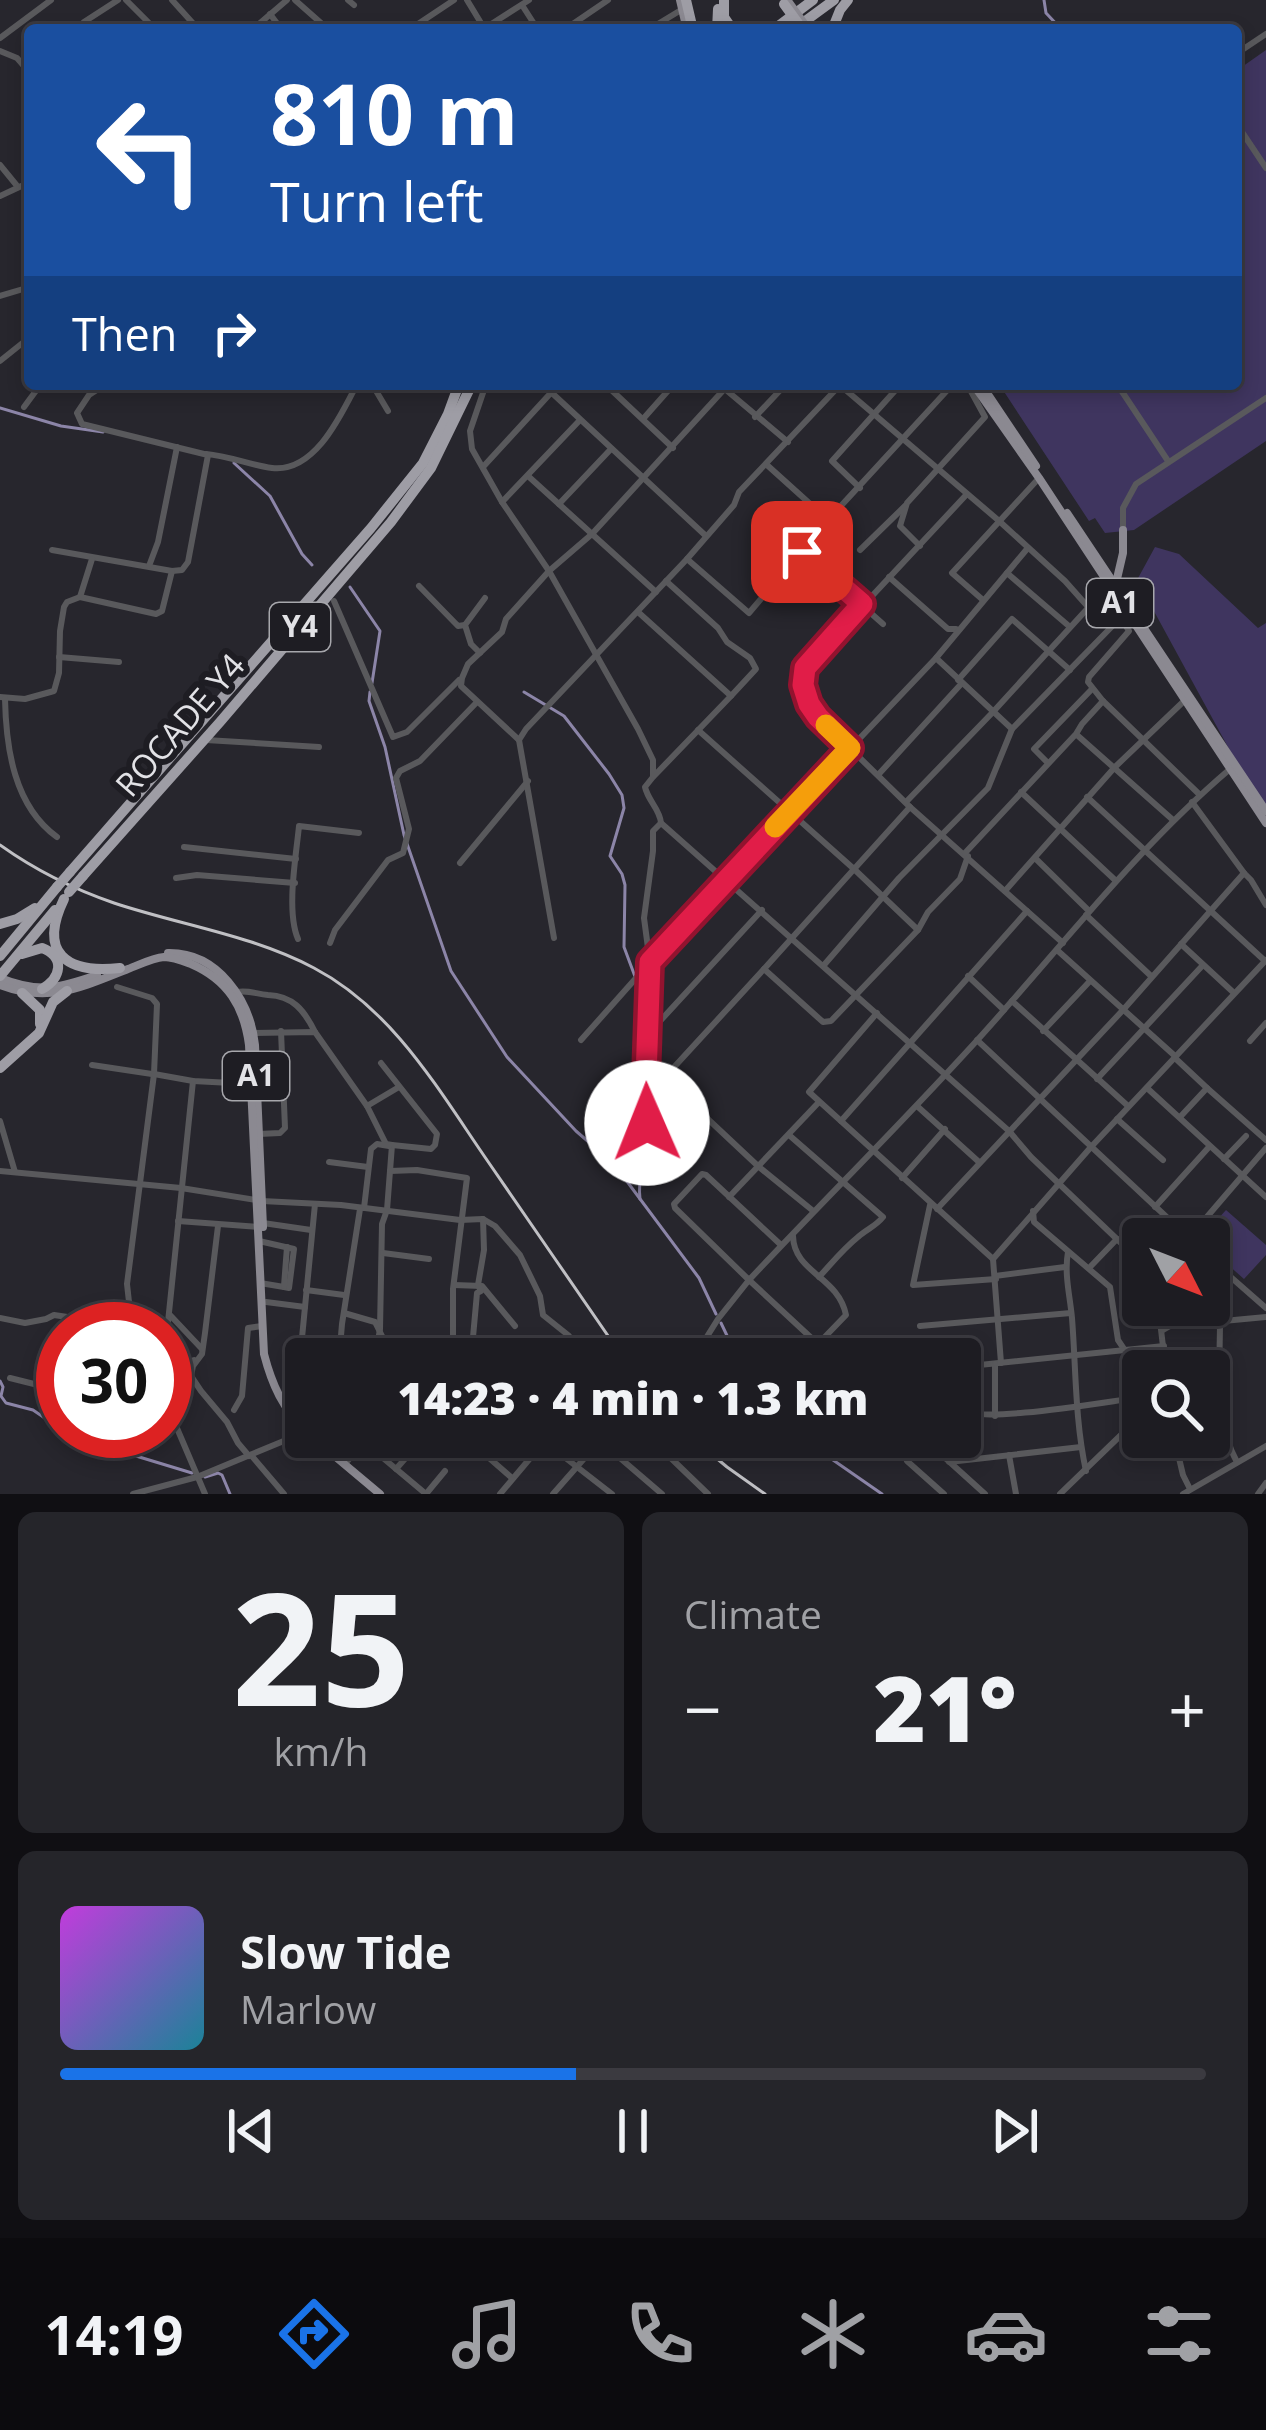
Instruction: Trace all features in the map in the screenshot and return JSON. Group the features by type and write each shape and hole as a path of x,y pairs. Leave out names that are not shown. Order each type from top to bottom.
{"highway":[{"path":"802,24 836,0"},
{"path":"813,24 836,0"},
{"path":"779,24 808,4"},
{"name":"ROCADE Y4","path":"0,956 60,893 423,463 457,390"},
{"name":"ROCADE Y4","path":"76,874 203,740 391,522 431,468 469,390"},
{"path":"0,924 60,893"},
{"path":"60,893 53,935 60,955 90,970 120,968"},
{"name":"ROCADE Y4","path":"4,982 14,959 60,893"},
{"path":"14,959 35,949 50,951 59,971 42,989"},
{"path":"0,1065 39,1033 53,1002 67,992"},
{"path":"0,1065 40,1023 40,1010 22,993"}],"main road":[{"name":"A1","path":"978,390 1266,812"},
{"name":"A1","path":"978,390 1112,585 1123,615 1266,823"},
{"path":"1112,585 1124,554 1123,530"},
{"path":"4,982 57,988 157,955 178,953 217,971 237,992"},
{"name":"A1","path":"4,982 22,993 67,992 168,956 205,971 226,986 250,1034 264,1354 285,1407"},
{"name":"A1","path":"237,992 245,1005 250,1034 259,1200"},
{"name":"A1","path":"263,1284 271,1378"},
{"name":"A1","path":"338,1458 380,1494"}],"street":[{"path":"0,38 52,0"},
{"path":"86,24 122,0 147,24"},
{"path":"172,0 194,24"},
{"path":"259,24 291,0 321,22"},
{"path":"418,24 454,0"},
{"path":"573,24 608,0"},
{"path":"493,24 526,3"},
{"path":"656,24 682,6"},
{"path":"270,14 278,24"},
{"path":"1242,132 1266,168"},
{"path":"0,165 18,188"},
{"path":"0,196 24,185"},
{"path":"0,361 24,342"},
{"path":"24,407 37,390"},
{"path":"98,390 83,401 77,413 82,424 278,469 312,452 354,390"},
{"path":"378,390 388,411"},
{"path":"484,390 470,434 472,449 549,571 638,729 652,760 653,777"},
{"path":"483,467 554,390"},
{"path":"643,419 669,390"},
{"path":"554,938 519,740 461,686 462,678 468,664 502,632 506,619 549,571 592,534 721,390"},
{"path":"728,390 788,442"},
{"path":"755,417 780,390"},
{"path":"519,740 835,390"},
{"path":"847,390 998,520 1089,608"},
{"path":"860,488 832,461 895,390"},
{"path":"687,559 749,614 948,390"},
{"path":"860,550 985,418 976,390"},
{"path":"1121,390 1168,462"},
{"path":"613,392 673,448"},
{"path":"551,393 706,536"},
{"path":"1123,530 1123,508 1136,484 1266,398"},
{"path":"502,502 580,420"},
{"path":"149,566 177,447"},
{"path":"559,504 611,450"},
{"path":"52,550 182,570 188,562 206,454"},
{"path":"767,465 828,520"},
{"path":"528,476 656,592"},
{"path":"983,601 952,573 1039,478"},
{"path":"967,494 805,668 803,685 809,704 908,804 1027,911 1090,980 1266,1144 1205,1218"},
{"path":"907,503 900,526 920,546"},
{"path":"581,1040 937,658 1028,549"},
{"path":"802,552 883,625"},
{"path":"58,837 41,823 22,793 10,760 2,698 52,694 56,688 64,607 80,597 92,559"},
{"path":"80,597 156,614 163,611 172,571"},
{"path":"1006,573 1070,627"},
{"path":"890,577 948,629 959,628"},
{"path":"666,581 727,642 750,658 756,669 645,787 661,814 661,823 1009,1131 1122,1242"},
{"path":"664,1078 908,804 1112,585"},
{"path":"419,586 458,626 465,625"},
{"path":"480,653 471,644 465,625 484,598"},
{"path":"334,601 393,736 407,732 462,678"},
{"path":"638,612 731,696"},
{"path":"824,965 988,788 1012,729 1123,615 1129,631 1088,677 1091,689 1200,795"},
{"path":"878,775 1012,619 1070,670"},
{"path":"59,657 119,662"},
{"path":"937,658 1012,729"},
{"path":"1047,762 1034,749 1091,689"},
{"path":"764,969 826,1024 918,930 928,912 960,879 967,854 1103,701"},
{"path":"1005,891 1115,766 1184,701"},
{"path":"330,943 334,930 388,860 403,853 409,830 398,792 400,771 420,761 477,702"},
{"path":"698,730 918,930"},
{"path":"1076,734 1173,820"},
{"path":"203,740 319,747"},
{"path":"706,1338 728,1304 812,1210 874,1153 1143,851 1230,769"},
{"path":"460,863 528,781"},
{"path":"1021,793 1116,880"},
{"path":"995,1416 998,1319 994,1259 1128,1106 1266,960 1087,797"},
{"path":"1192,802 1266,904"},
{"path":"647,1123 650,962 644,918 652,831 661,823"},
{"path":"298,939 293,915 299,826 359,833"},
{"path":"184,847 296,859"},
{"path":"1035,858 1151,976"},
{"path":"1065,1267 913,1285 934,1206 1123,1010 1244,874"},
{"path":"176,878 197,875 295,883"},
{"path":"661,1020 762,910"},
{"path":"841,1120 1027,911"},
{"path":"1181,944 1234,993"},
{"path":"1097,1079 1203,964"},
{"path":"968,976 1004,1010"},
{"path":"1043,1031 1090,980"},
{"path":"117,987 156,1001 153,1074 127,1284 129,1302"},
{"path":"237,992 288,998 309,1020 368,1106 386,1144 392,1146"},
{"path":"1012,1001 1128,1106"},
{"path":"877,1013 809,1092 994,1259"},
{"path":"1250,1041 1266,1023"},
{"path":"259,1134 280,1133 286,1126 281,1031"},
{"path":"250,1034 315,1032"},
{"path":"977,1040 1167,1218"},
{"path":"646,1061 812,1210"},
{"path":"341,1338 372,1146 431,1149 437,1136 381,1063"},
{"path":"92,1065 193,1081 250,1084"},
{"path":"169,1302 193,1081"},
{"path":"368,1106 398,1087"},
{"path":"1147,1088 1266,1197"},
{"path":"1180,1118 1207,1088"},
{"path":"729,1197 820,1102"},
{"path":"916,1106 980,1162"},
{"path":"1117,1119 1163,1160"},
{"path":"0,1121 15,1172"},
{"path":"902,1178 945,1129"},
{"path":"789,1135 884,1217 843,1249 820,1277"},
{"path":"1224,1159 1246,1136"},
{"path":"379,1338 382,1224 392,1146"},
{"path":"1155,1207 1210,1146"},
{"path":"329,1162 368,1167"},
{"path":"391,1171 417,1170 465,1177 467,1182 453,1285 453,1338"},
{"path":"0,1171 483,1219 520,1255 540,1295 543,1315 570,1338"},
{"path":"781,1245 702,1174 674,1204 811,1338"},
{"path":"302,1338 315,1204"},
{"path":"1034,1211 1034,1222 1110,1287 1118,1340 1124,1348"},
{"path":"472,1338 481,1291 483,1219"},
{"path":"177,1221 311,1231"},
{"path":"218,1226 202,1350 192,1379 238,1443 284,1494"},
{"path":"794,1232 794,1250 843,1299 846,1315 824,1338"},
{"path":"1090,1268 1118,1238"},
{"path":"261,1241 295,1249 290,1288 263,1284"},
{"path":"1068,1252 1065,1267 1086,1471"},
{"path":"383,1253 429,1259"},
{"path":"1230,1278 1266,1312"},
{"path":"453,1285 478,1285 490,1293 514,1326"},
{"path":"306,1290 346,1295"},
{"path":"266,1302 305,1306"},
{"path":"1230,1319 1266,1312"},
{"path":"344,1313 375,1322 384,1338"},
{"path":"920,1327 1071,1313"},
{"path":"0,1318 36,1321"},
{"path":"234,1410 242,1396 248,1328 262,1326"},
{"path":"1162,1326 1164,1350"},
{"path":"1163,1330 1170,1326"},
{"path":"192,1339 202,1350"},
{"path":"981,1364 1164,1346"},
{"path":"192,1361 197,1359"},
{"path":"10,1378 36,1384"},
{"path":"981,1415 1122,1399 1121,1434 1060,1494"},
{"path":"133,1494 197,1478 285,1441"},
{"path":"1179,1458 1187,1492 1266,1446"},
{"path":"949,1462 1081,1447"},
{"path":"1230,1450 1237,1462"},
{"path":"1009,1455 1016,1494"},
{"path":"189,1458 205,1494"},
{"path":"345,1464 349,1458"},
{"path":"385,1458 426,1494 446,1471"},
{"path":"397,1469 406,1458"},
{"path":"489,1458 512,1478"},
{"path":"500,1494 529,1458"},
{"path":"568,1458 606,1492"},
{"path":"553,1494 584,1458"},
{"path":"622,1458 662,1494"},
{"path":"671,1458 708,1494"},
{"path":"945,1458 985,1494"},
{"path":"907,1461 944,1494"},
{"path":"1258,1494 1266,1483"}],"shaded area":[{"path":"1266,50 1266,441 1134,530 1105,533 1095,518 1089,521 1003,390 1242,390 1242,67"},
{"path":"1155,547 1179,554 1258,628 1266,623 1266,809 1137,580"},
{"path":"1226,1210 1266,1245 1266,1255 1244,1279 1230,1267 1230,1218 1219,1218"}],"waterway":[{"path":"1044,0 1046,13 1056,24"},
{"path":"0,408 61,426 103,432"},
{"path":"234,463 270,496 312,565"},
{"path":"350,587 380,631 372,683"},
{"path":"370,692 404,835 451,971 507,1057 614,1164 699,1278 716,1314"},
{"path":"524,692 564,716 622,795 624,808 610,856 625,885 624,947 640,990 645,1052"},
{"path":"640,1199 644,1102"},
{"path":"721,1323 728,1338"},
{"path":"0,1381 6,1403 33,1410 74,1438 124,1446 136,1456 192,1473"},
{"path":"831,1458 882,1494"},
{"path":"205,1477 222,1475 230,1494"}],"railway":[{"path":"0,845 99,898 290,957 342,985 368,1006 433,1081 610,1338"},
{"path":"716,1458 765,1494"}],"slow traffic":[{"path":"775,827 850,748 826,725"}],"route":[{"path":"647,1123 650,962 850,748 818,717 803,685 805,668 862,604 802,552"}]}
